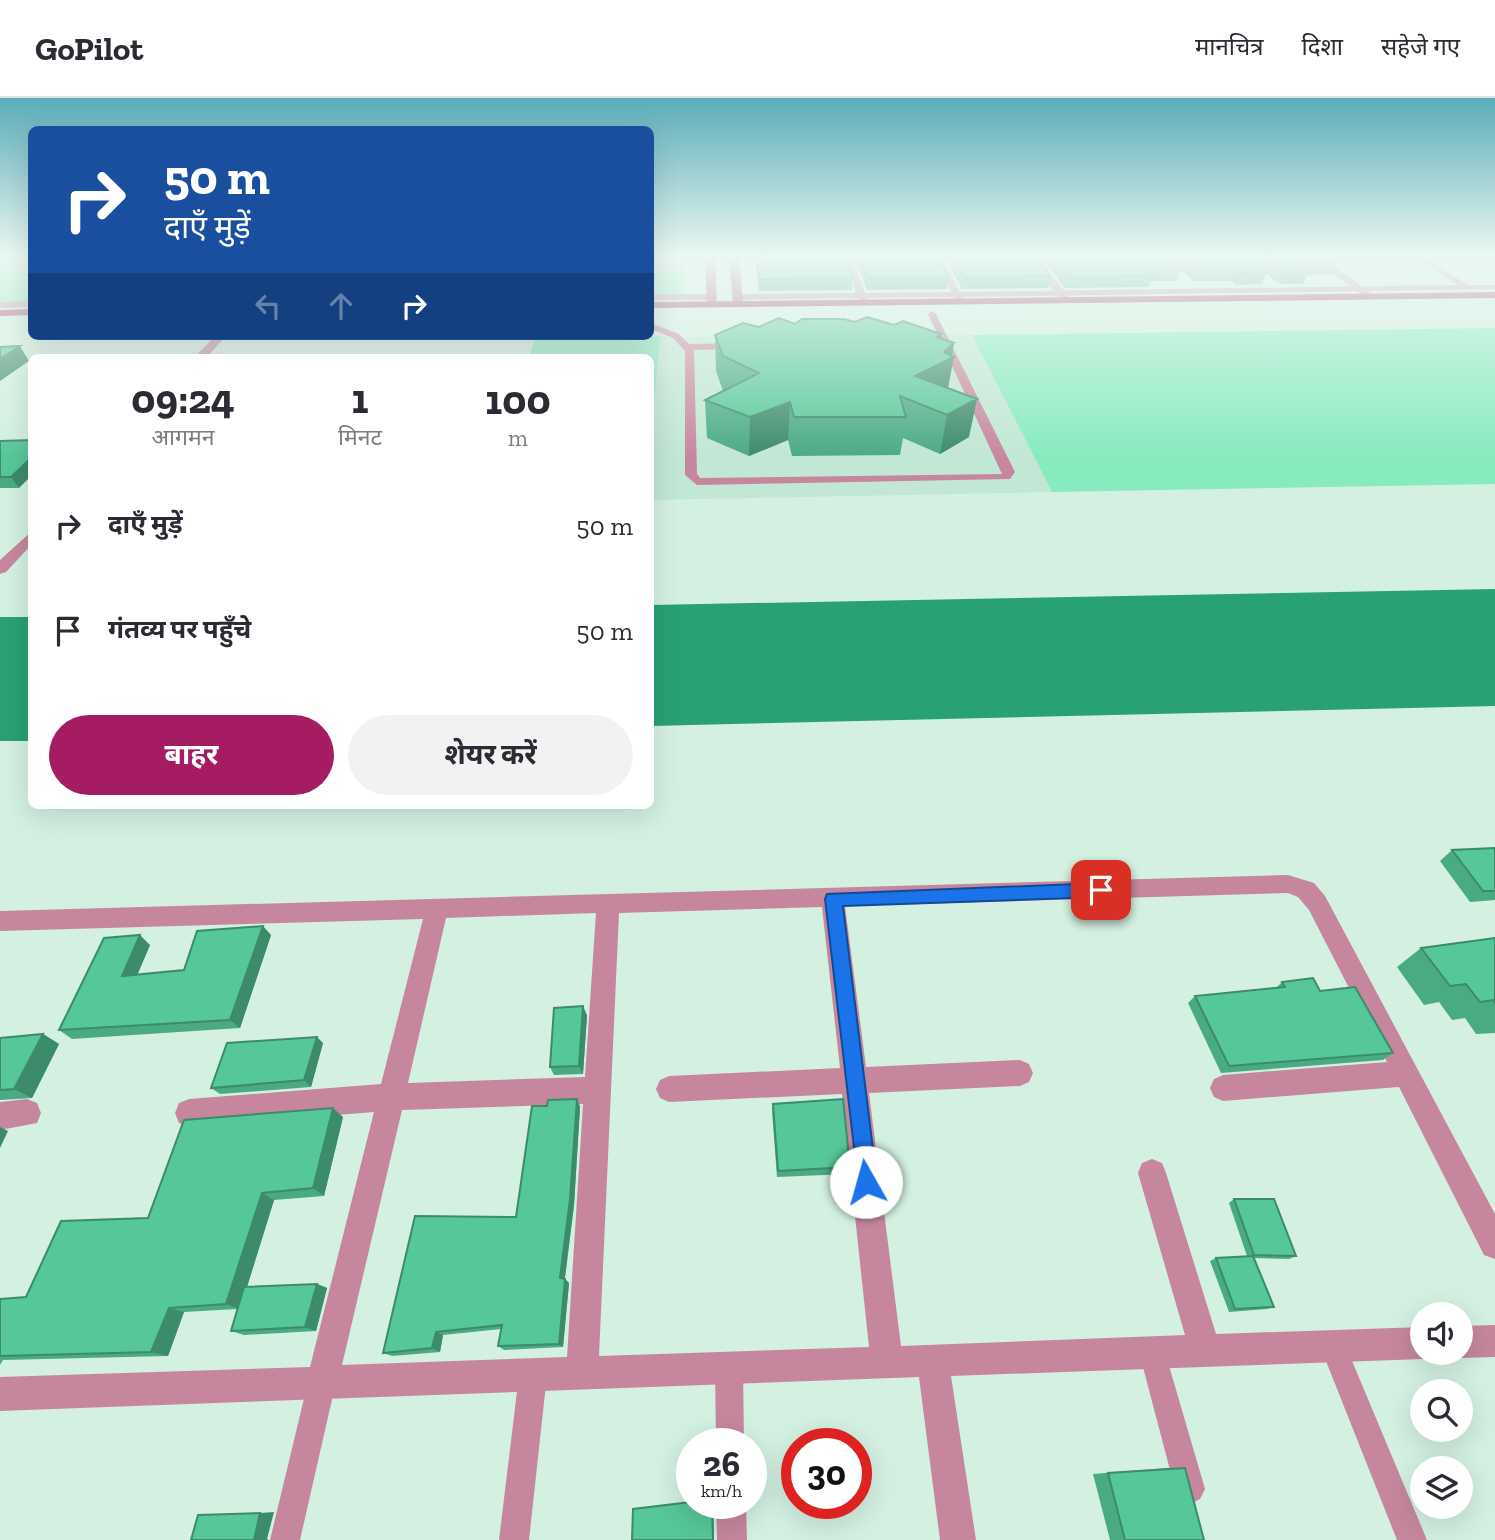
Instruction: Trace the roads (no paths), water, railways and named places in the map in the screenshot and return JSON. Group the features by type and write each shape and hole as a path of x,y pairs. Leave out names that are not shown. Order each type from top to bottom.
{"street":[{"path":"204,354 217,340"},
{"path":"5,563 28,540"},
{"path":"0,921 1288,884 1306,890 1317,903 1495,1244"},
{"path":"833,899 887,1362"},
{"path":"582,1373 608,904"},
{"path":"322,1382 437,909"},
{"path":"669,1089 1020,1073"},
{"path":"1223,1088 1404,1074"},
{"path":"189,1113 391,1097 597,1090"},
{"path":"0,1116 27,1113"},
{"path":"1152,1173 1205,1350"},
{"path":"1473,1341 1495,1340"},
{"path":"0,1394 1410,1343"},
{"path":"933,1361 958,1540"}],"lane":[{"path":"688,346 691,475 697,482 1006,477 1009,472 937,324"},
{"path":"654,327 676,336 688,346 743,346"},
{"path":"933,345 947,345"},
{"path":"1333,1346 1412,1540"},
{"path":"1152,1352 1196,1513"},
{"path":"729,1368 730,1428"},
{"path":"514,1540 533,1375"},
{"path":"285,1540 322,1382"},
{"path":"731,1519 732,1540"}]}
